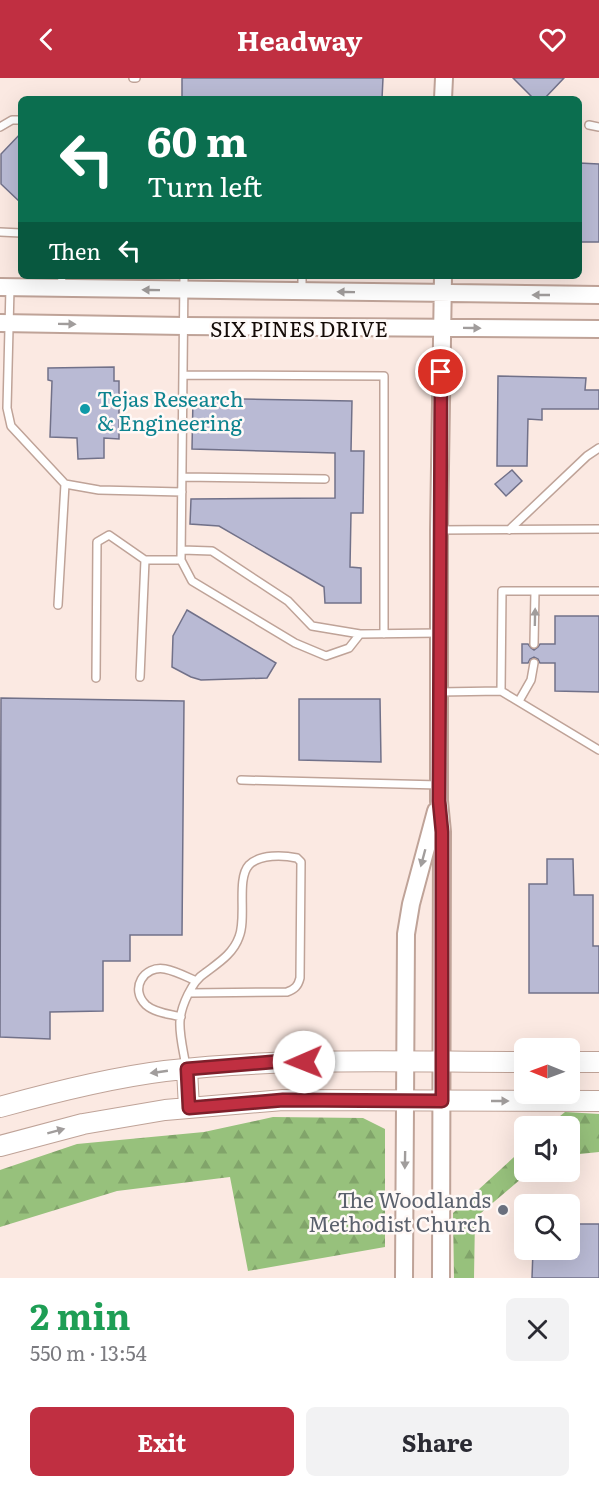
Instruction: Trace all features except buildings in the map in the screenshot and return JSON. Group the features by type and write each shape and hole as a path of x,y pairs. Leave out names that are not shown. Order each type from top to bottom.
{"main road":[{"path":"0,1107 82,1085 187,1069 283,1061 514,1062"},
{"path":"580,1062 599,1062"},
{"path":"187,1069 189,1108"},
{"path":"0,1146 83,1124 165,1110 283,1100 599,1101"}],"street":[{"path":"443,96 444,78"},
{"path":"441,1278 442,832 439,793 439,530 443,279"},
{"name":"SIX PINES DRIVE","path":"5,287 61,282 302,284 443,294 599,295"},
{"name":"SIX PINES DRIVE","path":"4,323 599,329"},
{"path":"404,1278 407,920 439,793"}],"lane":[{"path":"0,127 12,120 18,120"},
{"path":"589,125 599,127"},
{"path":"0,232 18,233"},
{"path":"184,283 182,560 192,581 295,643 326,656 349,648 360,634"},
{"path":"5,287 4,323 11,426 65,483 99,490 182,492"},
{"path":"183,375 384,376 384,634"},
{"path":"509,530 587,456 599,448"},
{"path":"182,477 325,479"},
{"path":"58,605 65,483"},
{"path":"439,530 599,529"},
{"path":"96,678 97,542 109,536 145,560 182,560"},
{"path":"182,550 212,551 288,601 312,626 360,634 439,633"},
{"path":"140,677 145,560"},
{"path":"501,691 502,591 599,591"},
{"path":"534,644 535,591"},
{"path":"519,701 531,680 534,663"},
{"path":"439,692 501,691 599,750"},
{"path":"240,780 439,793"},
{"path":"187,1069 181,1017 190,993 196,981 203,973 224,959 239,937 243,919 244,874 250,864 264,857 297,858 301,862 299,984 295,989 287,992 190,993"},
{"path":"181,1017 154,1010 146,1004 140,996 139,986 142,976 150,970 165,969 196,981"}],"green space":[{"path":"565,1112 599,1114 599,1152 580,1154 580,1116 560,1116"},
{"path":"273,1117 363,1118 385,1129 385,1247 248,1271 230,1177 117,1191 0,1227 0,1170 77,1144 204,1132"},
{"path":"514,1157 514,1182 517,1182 475,1218 474,1278 454,1278 453,1213"}],"place":[{"name":"Tejas Research & Engineering","path":"85,409"},
{"name":"The Woodlands Methodist Church","path":"503,1210"}],"route":[{"path":"304,1062 283,1061 187,1069 189,1108 283,1100 442,1101 442,832 439,801 441,372"}]}
